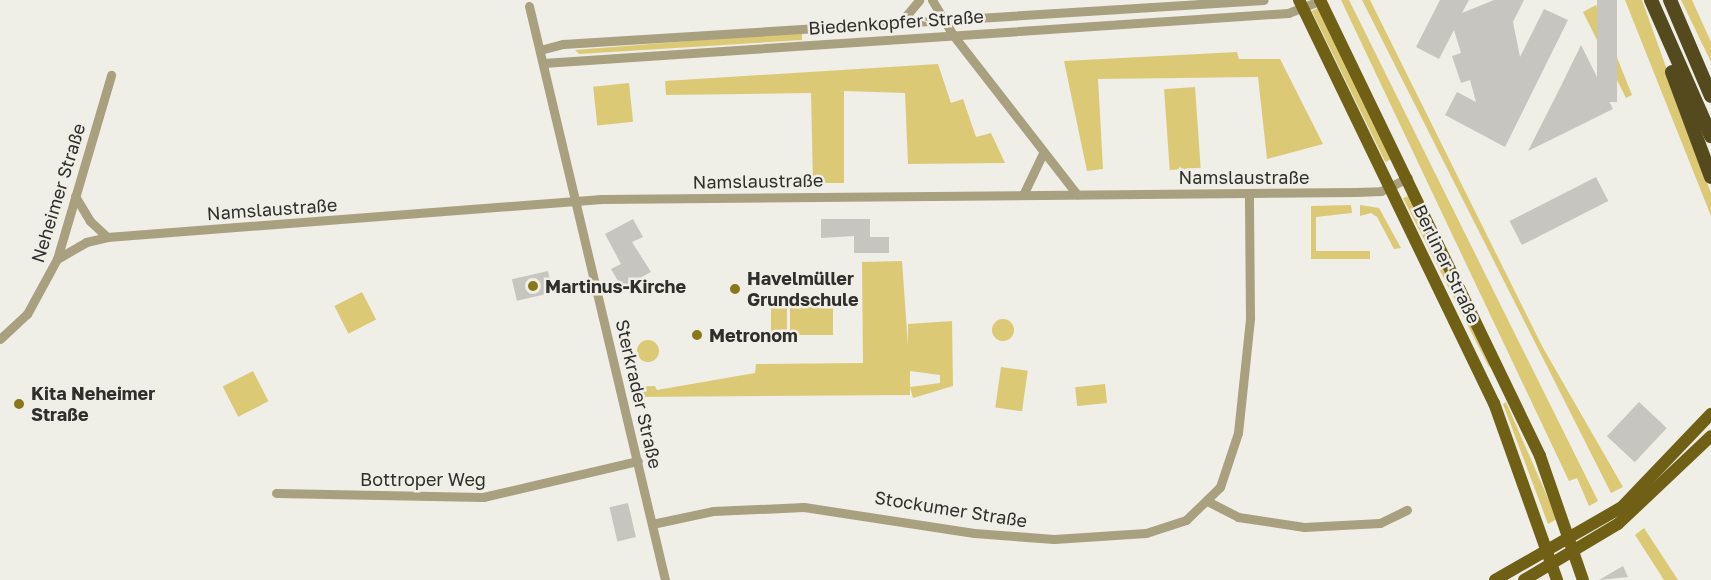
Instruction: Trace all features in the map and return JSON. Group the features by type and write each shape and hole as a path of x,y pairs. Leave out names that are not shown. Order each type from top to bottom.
{"highway":[{"path":"1651,0 1673,55 1711,136"},
{"path":"1670,0 1711,96"},
{"path":"1692,49 1711,75"},
{"path":"1673,55 1671,70 1711,177"}],"main road":[{"name":"Berliner Straße","path":"1320,0 1408,178 1540,456 1570,537 1583,580"},
{"name":"Berliner Straße","path":"1301,4 1494,403 1557,580"},
{"path":"1495,580 1629,501 1711,414"},
{"path":"1524,580 1575,554 1630,514 1711,436"}],"street":[{"path":"899,39 899,23 920,0"},
{"path":"932,0 954,35 1043,153 1077,194"},
{"name":"Biedenkopfer Straße","path":"540,50 899,23 1264,0"},
{"name":"Biedenkopfer Straße","path":"543,63 1288,14 1301,4 1320,0"},
{"name":"Sterkrader Straße","path":"529,6 665,580"},
{"name":"Neheimer Straße","path":"0,339 27,314 57,259 111,75"},
{"path":"1023,195 1043,153"},
{"name":"Namslaustraße","path":"57,259 86,242 107,237 576,202 1249,193 1389,188 1408,178"},
{"name":"Stockumer Straße","path":"652,524 713,511 804,507 974,533 1078,538 1164,529 1209,502 1230,465 1243,400 1250,318 1249,193"},
{"path":"75,196 90,221 107,237"},
{"name":"Bottroper Weg","path":"276,493 483,497 638,461"},
{"path":"1209,502 1238,517 1304,527 1380,523 1407,510"}],"shaded area":[{"path":"1341,0 1349,0 1598,501 1589,506 1577,478 1569,481"},
{"path":"1362,0 1370,0 1542,346 1623,487 1611,493"},
{"path":"1625,0 1642,0 1711,193 1711,216"},
{"path":"1681,0 1692,0 1711,42 1711,62"},
{"path":"1596,5 1632,95 1626,98 1583,12"},
{"path":"1318,8 1392,159 1385,162 1312,11"},
{"path":"802,32 802,40 579,54 575,50"},
{"path":"1237,52 1239,59 1280,59 1323,144 1267,159 1258,77 1098,79 1103,169 1087,171 1064,61"},
{"path":"938,64 951,103 963,99 976,137 991,133 1005,163 908,164 905,93 844,91 844,183 813,183 811,93 666,95 665,81"},
{"path":"629,83 633,122 597,126 593,87"},
{"path":"1195,87 1201,168 1170,170 1164,89"},
{"path":"1409,196 1491,364 1489,367 1403,198"},
{"path":"1351,205 1352,213 1316,217 1316,251 1370,251 1370,259 1311,259 1311,206"},
{"path":"1360,205 1379,208 1401,248 1394,249 1377,217 1371,213 1360,216"},
{"path":"902,261 908,346 908,324 952,321 953,386 913,398 910,387 910,395 635,397 632,387 655,386 657,390 755,373 756,364 863,363 862,262","holes":["910,371 940,375 940,383 910,387"]},
{"path":"362,292 376,320 348,334 334,306"},
{"path":"771,305 787,305 787,332 771,332"},
{"path":"790,305 833,305 833,335 790,335"},
{"path":"999,319 1007,319 1014,326 1014,334 1007,341 999,341 992,334 992,326"},
{"path":"648,340 656,343 659,351 656,359 648,362 640,359 637,351 640,343"},
{"path":"1001,367 1028,371 1022,411 995,408"},
{"path":"253,371 268,401 238,417 223,386"},
{"path":"1105,384 1107,403 1077,406 1075,387"},
{"path":"1506,402 1557,519 1548,524 1503,404"},
{"path":"1644,528 1678,580 1664,580 1635,535"}],"building":[{"path":"1440,0 1469,0 1462,13 1494,0 1524,0 1513,22 1520,57 1544,9 1568,20 1505,147 1445,115 1457,92 1476,102 1470,80 1461,83 1452,56 1461,53 1454,30 1439,59 1416,47"},
{"path":"1597,0 1617,0 1617,102 1597,102"},
{"path":"1581,45 1613,109 1528,151 1559,90"},
{"path":"1596,177 1608,201 1522,245 1510,221"},
{"path":"633,219 643,237 632,242 651,272 622,288 611,269 621,264 605,234"},
{"path":"821,219 870,219 870,237 889,237 889,253 854,253 854,236 821,238"},
{"name":"Martinus-Kirche","path":"548,271 553,292 517,301 512,279"},
{"path":"1639,402 1667,428 1635,462 1607,436"},
{"path":"628,503 636,537 617,541 609,507"},
{"path":"1623,566 1628,577 1599,580"}],"place":[{"name":"Martinus-Kirche","path":"533,286"},
{"name":"Havelmüller Grundschule","path":"735,289"},
{"name":"Metronom","path":"697,335"},
{"name":"Kita Neheimer Straße","path":"19,404"}]}
